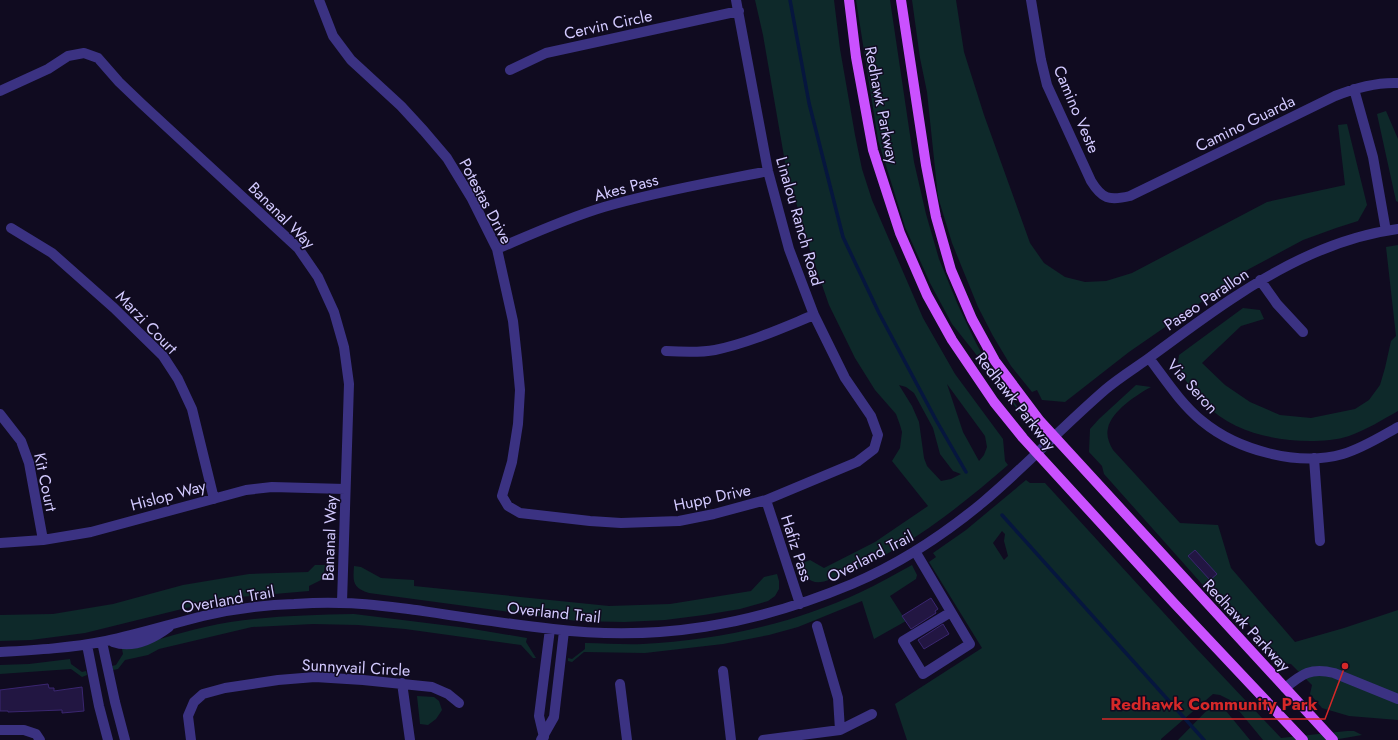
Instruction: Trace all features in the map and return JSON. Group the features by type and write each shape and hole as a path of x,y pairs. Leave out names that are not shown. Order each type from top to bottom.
{"main road":[{"name":"Redhawk Parkway","path":"849,0 856,57 873,150 900,233 927,295 952,340 994,402 1037,453 1178,608 1303,740"},
{"name":"Redhawk Parkway","path":"900,0 926,165 936,217 952,270 972,319 996,361 1040,421 1054,437 1332,740"}],"street":[{"name":"Potestas Drive","path":"319,0 333,36 351,60 401,106 447,158 472,199 497,249 512,321 520,390 518,424 512,462 502,496 508,506 520,513 530,514"},
{"name":"Linalou Ranch Road","path":"736,0 768,171 789,248 814,315 845,378 872,416 878,435"},
{"name":"Camino Veste","path":"1031,0 1041,60 1047,85 1091,181 1098,192 1107,198"},
{"name":"Cervin Circle","path":"510,70 546,53 739,11"},
{"name":"Bananal Way","path":"0,91 48,69 68,56 84,53 98,58 119,82 142,104 298,248 318,277 334,312 344,347 349,384 342,602"},
{"name":"Camino Guarda","path":"1107,198 1118,199 1130,196 1334,96 1354,89 1381,83 1398,83"},
{"path":"1354,89 1373,157 1386,231"},
{"name":"Akes Pass","path":"497,249 556,224 604,207 658,193 768,171"},
{"name":"Marzi Court","path":"11,228 52,253 114,308 163,356 178,379 192,409 214,499"},
{"name":"Paseo Parallon","path":"1054,437 1108,387 1203,318 1260,280 1300,258 1349,241 1398,229"},
{"path":"1260,280 1278,304 1303,332"},
{"path":"666,350 687,352 714,350 741,343 814,315"},
{"name":"Via Seron","path":"1148,358 1180,399 1201,420 1223,436 1254,449 1282,456 1314,458 1342,454 1371,443 1398,427"},
{"name":"Kit Court","path":"0,414 21,441 28,463 43,540"},
{"name":"Hupp Drive","path":"530,514 606,522 679,521 714,514 766,500 823,478 857,462 874,449 878,435"},
{"name":"Overland Trail","path":"0,652 49,650 87,644 140,633 206,616 242,609 290,604 342,602 383,606 564,631 635,634 672,632 731,623 800,604 855,583 915,551 962,519 983,502 1054,437"},
{"path":"1314,458 1320,541"},
{"name":"Hislop Way","path":"0,542 43,540 91,532 246,490 272,487 345,489"},
{"name":"Hafiz Pass","path":"766,500 800,604"},
{"path":"915,551 970,644 923,674 903,641 951,612"},
{"path":"817,626 838,698 840,730"},
{"path":"546,739 539,716 550,629"},
{"path":"546,739 554,717 564,631"},
{"path":"105,641 114,702 126,740"},
{"path":"87,644 99,706 108,740"},
{"path":"1285,688 1301,675 1312,671 1324,670 1398,700"},
{"path":"723,671 731,740"},
{"name":"Sunnyvail Circle","path":"191,740 188,716 194,702 203,694 225,688 278,680 315,677 402,683 432,687 448,694 460,703"},
{"path":"402,683 410,740"},
{"path":"620,684 627,740"},
{"path":"542,687 558,689"},
{"path":"99,706 114,702"},
{"path":"763,740 840,730 872,714"},
{"path":"0,730 24,730 36,734 40,740"}],"green space":[{"path":"755,0 834,0 840,49 855,135 862,169 872,200 923,318 955,374 1003,439 1005,461 1008,465 950,513 909,541 864,565 823,582 812,581 808,578 804,574 800,564 810,560 824,568 875,542 928,506 892,461 900,448 902,432 896,414 875,390 855,358 829,305 810,250 786,168 763,35","holes":["947,384 985,436 987,447 984,455 979,461 963,432","899,385 906,387 914,393 933,428 940,454 953,471 961,474 951,479 941,481 927,466 924,458 919,422 912,406"]},
{"path":"856,0 890,0 914,162 926,214 939,259 976,343 994,375 1028,421 1026,421 952,324 930,283 905,227 878,140"},
{"path":"912,0 956,0 964,52 984,115 1030,243 1044,263 1065,277 1085,282 1106,281 1132,273 1267,202 1345,185 1338,125 1347,124 1367,205 1358,221 1303,240 1249,269 1129,352 1065,402 1042,400 1037,390 1032,392 1011,366 993,336 978,307 952,243 938,197 927,92 920,58"},
{"path":"1386,111 1398,139 1398,202 1396,201 1377,114"},
{"path":"1398,245 1398,411 1368,428 1345,437 1310,441 1281,439 1240,428 1215,413 1204,403 1177,369 1179,355 1243,308 1260,310 1264,319 1241,326 1202,363 1225,385 1250,402 1280,415 1311,418 1355,409 1369,400 1380,385 1391,341 1396,336 1386,247"},
{"path":"1136,385 1151,387 1125,404 1110,422 1107,434 1113,450 1180,523 1218,525 1231,568 1295,642 1398,610 1398,720 1349,716 1322,708 1310,694 1312,685 1291,664 1281,663 1237,611 1226,611 1104,474 1102,466 1089,452 1090,429"},
{"path":"1026,480 1030,483 1045,483 1195,647 1281,738 1347,731 1354,731 1362,735 1333,740 1263,740 1230,700 1220,695 1213,694 1161,740 907,740 895,704 982,648 929,562 936,557 933,553 966,530","holes":["1002,531 1005,534 1004,541 1008,556 1004,560 993,543"]},
{"path":"315,565 325,565 323,579 309,586 309,591 240,597 186,608 85,633 31,640 0,641 0,615 53,614 113,604 183,585 249,574 308,572"},
{"path":"912,565 917,575 916,579 890,596 906,621 874,639 862,601 798,627 769,635 723,644 645,653 584,652 572,662 568,661 568,658 572,659 585,649 585,643 636,644 699,639 782,621 835,603 867,589"},
{"path":"354,566 361,567 381,578 414,580 414,586 609,606 670,604 751,591 764,577 777,574 779,589 775,596 768,601 740,609 704,615 665,620 624,622 577,621 369,593 359,589 355,583"},
{"path":"354,614 467,628 527,638 526,642 536,658 533,658 521,645 405,629 358,625 313,624 252,627 159,649 148,655 125,660 118,669 113,670 112,666 116,665 123,654 122,649 223,623 260,618"},
{"path":"70,659 71,664 82,672 86,671 87,675 82,677 71,669 0,674 0,665 29,664"},
{"path":"417,696 434,697 439,701 442,710 436,719 428,725 420,724"},
{"path":"1217,700 1250,740 1178,740"}],"building":[{"path":"1195,550 1217,574 1210,580 1188,556"},
{"path":"931,598 938,609 935,611 936,613 911,629 902,616"},
{"path":"943,624 949,634 924,649 918,640"},
{"path":"48,684 49,688 54,688 54,691 82,687 84,711 62,713 62,710 0,711 0,690"}],"waterway":[{"path":"790,0 809,103 843,237 879,313 936,420 966,472"},
{"path":"1002,515 1204,740"}],"place":[{"name":"Redhawk Community Park","path":"1345,666"}]}
